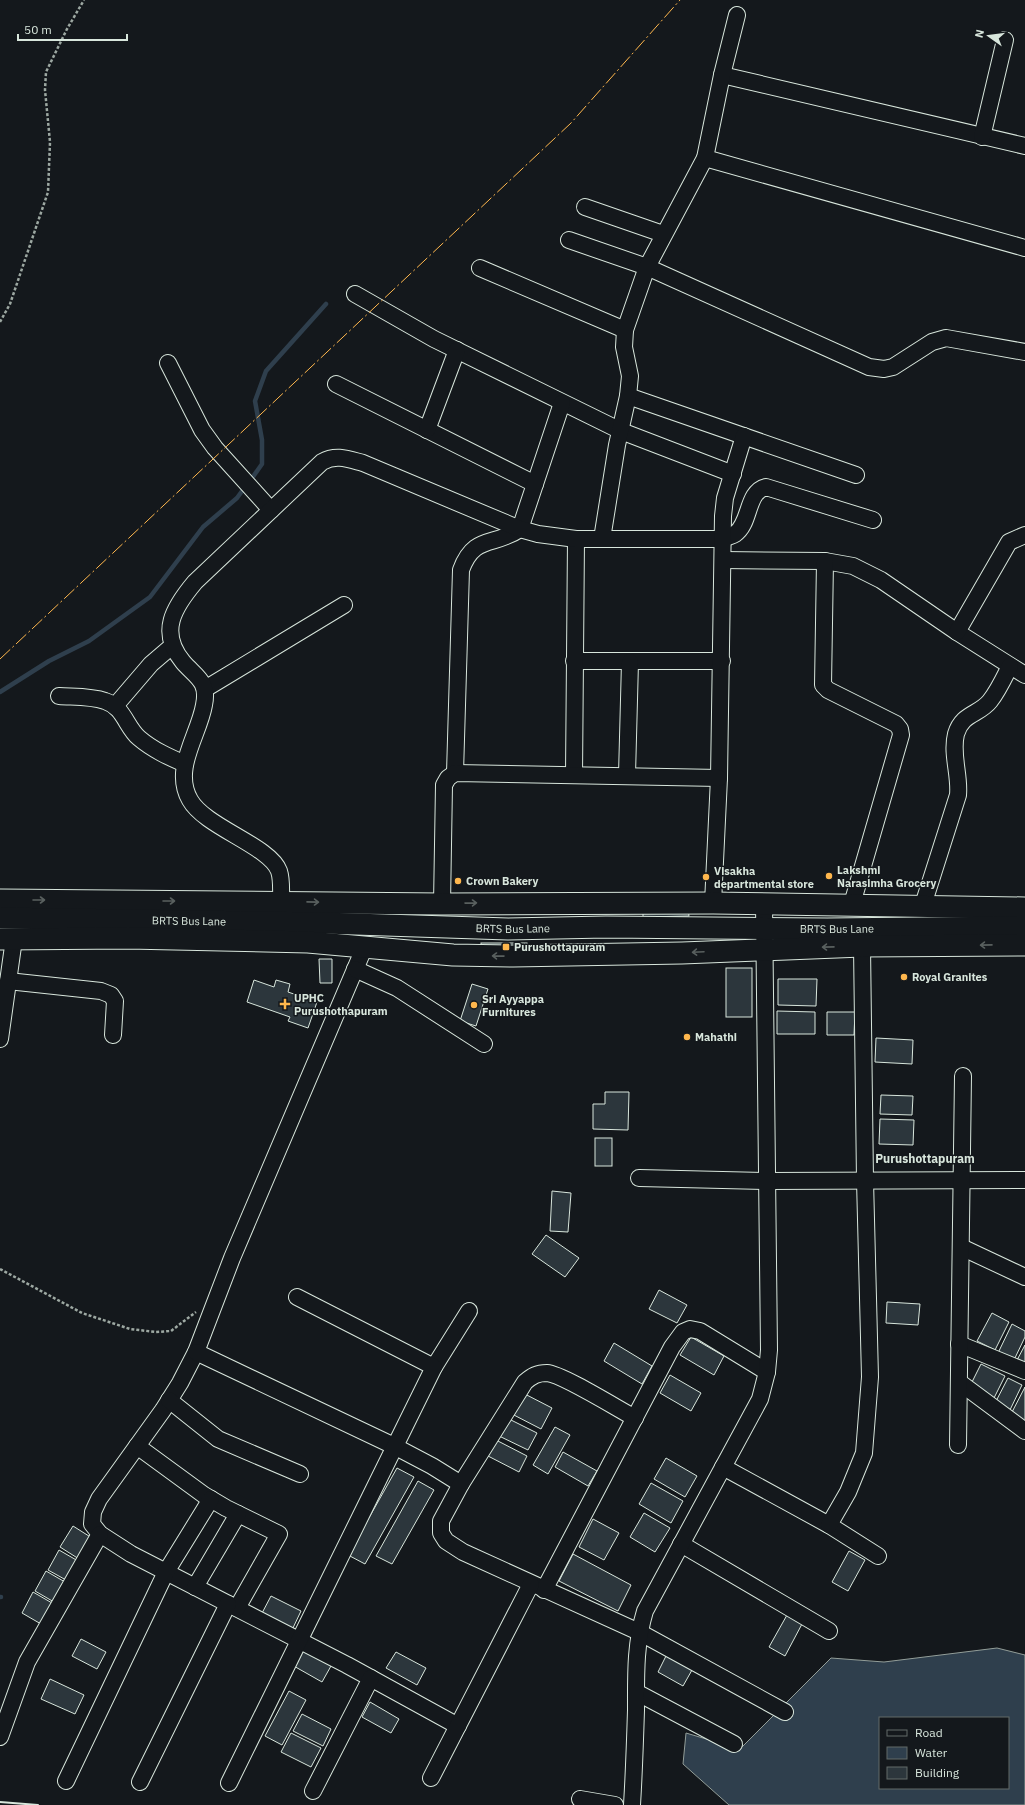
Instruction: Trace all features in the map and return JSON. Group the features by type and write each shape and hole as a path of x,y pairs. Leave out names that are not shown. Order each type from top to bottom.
{"main road":[{"path":"0,900 281,901 442,904 852,904 1025,908"},
{"name":"BRTS Bus Lane","path":"0,918 324,923 468,929 1025,928"},
{"path":"7,939 160,939 308,942 453,955 513,956 682,953 862,946 1025,945"}],"street":[{"path":"602,539 628,396 630,376 624,347 625,330 647,267 705,158 722,75 737,15"},
{"path":"982,137 1005,40"},
{"path":"722,75 1025,146"},
{"path":"705,158 1025,248"},
{"path":"585,207 664,234"},
{"path":"568,240 647,267 869,367 884,369 893,367 932,342 946,338 1025,352"},
{"path":"480,268 625,330"},
{"path":"355,294 434,339 562,403 621,431 733,474"},
{"path":"427,430 457,350"},
{"path":"168,363 202,430 215,448 240,474 270,510"},
{"path":"336,384 535,484"},
{"path":"628,396 856,475"},
{"path":"455,773 461,570 465,560 475,548 487,542 510,536 520,529 562,403"},
{"path":"713,903 719,778 725,498 744,436"},
{"path":"281,901 278,870 273,863 258,851 197,811 189,799 184,784 185,764 204,705 205,689 200,678 184,662 172,646 172,623 174,612 180,601 195,582 322,462 330,457 341,457 363,463 520,529 551,537 576,539 723,539 735,534 756,492 766,487 873,520"},
{"path":"957,632 1009,542 1025,535"},
{"path":"574,775 576,539"},
{"path":"723,560 825,561 853,566 881,580 957,632 1025,675"},
{"path":"825,561 823,685 828,690 896,724 900,729 900,736 852,904"},
{"path":"205,689 344,605"},
{"path":"115,706 151,664 172,646"},
{"path":"574,661 722,661"},
{"path":"627,775 630,662"},
{"path":"923,905 958,795 959,784 955,758 956,734 962,721 983,708 990,701 1010,666"},
{"path":"59,696 105,701 115,706 124,715 138,737 151,748 185,764"},
{"path":"442,904 444,785 448,778 455,773 627,775 719,778"},
{"path":"632,1805 635,1764 639,1632 645,1611 760,1399 767,1372 769,1350 768,1182 764,904"},
{"path":"0,1039 8,981 7,939"},
{"path":"365,946 232,1258 196,1352 169,1400 99,1499 93,1512 92,1524 100,1534 131,1554 371,1678 458,1726"},
{"path":"829,1525 848,1492 864,1453 870,1377 865,1180 862,946"},
{"path":"355,969 397,988 484,1044"},
{"path":"8,981 101,991 111,995 115,1001 113,1035"},
{"path":"958,1445 963,1076"},
{"path":"639,1178 768,1182 865,1180 1025,1180"},
{"path":"961,1247 1025,1277"},
{"path":"297,1297 434,1367"},
{"path":"229,1783 298,1640 434,1367 469,1311"},
{"path":"431,1778 458,1726 635,1418 672,1347 683,1332 690,1329 700,1331 767,1372"},
{"path":"960,1344 1025,1371"},
{"path":"196,1352 394,1446 432,1466 461,1484"},
{"path":"635,1418 566,1380 548,1373 533,1375 525,1382 461,1484 441,1521 441,1533 446,1541 463,1552 537,1587 639,1632 785,1712"},
{"path":"959,1382 1025,1430"},
{"path":"169,1400 218,1439 300,1474"},
{"path":"137,1446 211,1499 278,1534 232,1606 140,1782"},
{"path":"723,1468 829,1525 878,1556"},
{"path":"66,1781 166,1572 211,1499"},
{"path":"195,1587 238,1514"},
{"path":"0,1737 27,1662 100,1534"},
{"path":"681,1544 829,1631"},
{"path":"314,1791 371,1678"},
{"path":"636,1692 734,1744"},
{"path":"580,1799 615,1805"}],"path":[{"path":"0,322 10,304 48,192 50,142 45,90 46,72 64,34 84,0"},
{"path":"0,1270 82,1313 130,1329 156,1332 171,1331 192,1314 214,1306"}],"water":[{"path":"997,1648 1025,1655 1025,1805 729,1805 683,1764 686,1733 740,1749 831,1658 884,1662"}],"building":[{"path":"688,909 689,916 643,917 643,910"},
{"path":"481,943 527,943 527,950 481,950"},
{"path":"319,959 332,959 332,983 320,983"},
{"path":"726,968 752,968 752,1017 726,1017"},
{"path":"778,979 817,979 816,1006 778,1005"},
{"path":"254,980 274,987 276,980 290,984 288,992 317,1002 308,1028 288,1021 290,1017 247,1002"},
{"name":"Sri Ayyappa Furnitures","path":"472,984 488,989 476,1026 460,1021"},
{"path":"777,1011 815,1012 815,1034 777,1034"},
{"path":"827,1012 855,1012 854,1035 827,1035"},
{"path":"876,1038 913,1040 912,1064 875,1062"},
{"path":"605,1092 629,1092 628,1130 593,1129 593,1104 605,1104"},
{"path":"881,1095 913,1096 912,1115 880,1114"},
{"path":"880,1119 914,1120 913,1145 879,1144"},
{"path":"595,1138 612,1138 612,1166 595,1166"},
{"path":"552,1191 571,1193 568,1232 550,1231"},
{"path":"546,1235 579,1258 565,1277 532,1254"},
{"path":"659,1290 687,1305 677,1323 649,1309"},
{"path":"887,1302 920,1304 918,1325 886,1323"},
{"path":"992,1313 1009,1322 995,1350 977,1341"},
{"path":"1012,1324 1025,1331 1025,1337 1014,1360 998,1353"},
{"path":"691,1337 724,1356 714,1375 680,1355"},
{"path":"614,1343 652,1366 642,1384 604,1361"},
{"path":"1025,1345 1025,1367 1016,1362"},
{"path":"981,1364 1005,1376 993,1400 969,1388"},
{"path":"670,1375 701,1393 691,1411 660,1393"},
{"path":"1008,1378 1022,1385 1009,1412 994,1405"},
{"path":"1025,1387 1025,1421 1011,1414"},
{"path":"521,1392 552,1408 541,1429 510,1413"},
{"path":"505,1417 537,1433 528,1450 497,1435"},
{"path":"555,1427 570,1435 548,1474 533,1465"},
{"path":"496,1440 527,1456 519,1472 488,1456"},
{"path":"563,1452 597,1471 588,1486 555,1467"},
{"path":"666,1458 697,1476 685,1497 654,1479"},
{"path":"397,1468 414,1477 365,1564 348,1555"},
{"path":"418,1481 434,1490 392,1564 376,1556"},
{"path":"651,1483 683,1501 671,1523 639,1504"},
{"path":"644,1513 670,1528 655,1552 630,1537"},
{"path":"593,1519 619,1533 604,1560 579,1547"},
{"path":"73,1526 92,1538 79,1559 60,1547"},
{"path":"59,1550 78,1561 66,1580 48,1570"},
{"path":"849,1551 865,1560 848,1591 832,1582"},
{"path":"573,1554 631,1585 618,1611 559,1581"},
{"path":"46,1571 65,1582 54,1602 35,1591"},
{"path":"33,1592 52,1603 41,1624 22,1613"},
{"path":"271,1596 301,1611 292,1630 261,1615"},
{"path":"787,1615 802,1624 785,1656 769,1647"},
{"path":"81,1639 106,1652 97,1669 72,1656"},
{"path":"301,1649 331,1666 322,1682 292,1665"},
{"path":"396,1652 426,1668 417,1685 386,1668"},
{"path":"666,1656 692,1670 683,1686 658,1672"},
{"path":"50,1679 84,1695 75,1714 41,1699"},
{"path":"289,1691 306,1700 282,1745 265,1736"},
{"path":"370,1702 399,1719 391,1733 362,1717"},
{"path":"302,1714 331,1729 323,1746 293,1731"},
{"path":"291,1733 321,1748 311,1767 281,1752"}],"waterway":[{"path":"250,481 262,464 262,440 255,401 266,371 326,304"},
{"path":"0,692 49,661 89,641 150,597 203,527 237,498 245,487"}],"wall":[{"path":"0,1802 38,1805"}],"power":[{"path":"0,659 571,123 680,0"}],"place":[{"name":"Lakshmi Narasimha Grocery","path":"829,876"},
{"name":"Visakha departmental store","path":"706,877"},
{"name":"Crown Bakery","path":"458,881"},
{"name":"Purushottapuram","path":"506,947"},
{"name":"Royal Granites","path":"904,977"},
{"name":"UPHC Purushothapuram","path":"285,1004"},
{"name":"Sri Ayyappa Furnitures","path":"474,1005"},
{"name":"Mahathi","path":"687,1037"}],"district":[{"name":"Purushottapuram","path":"925,1159"}]}
